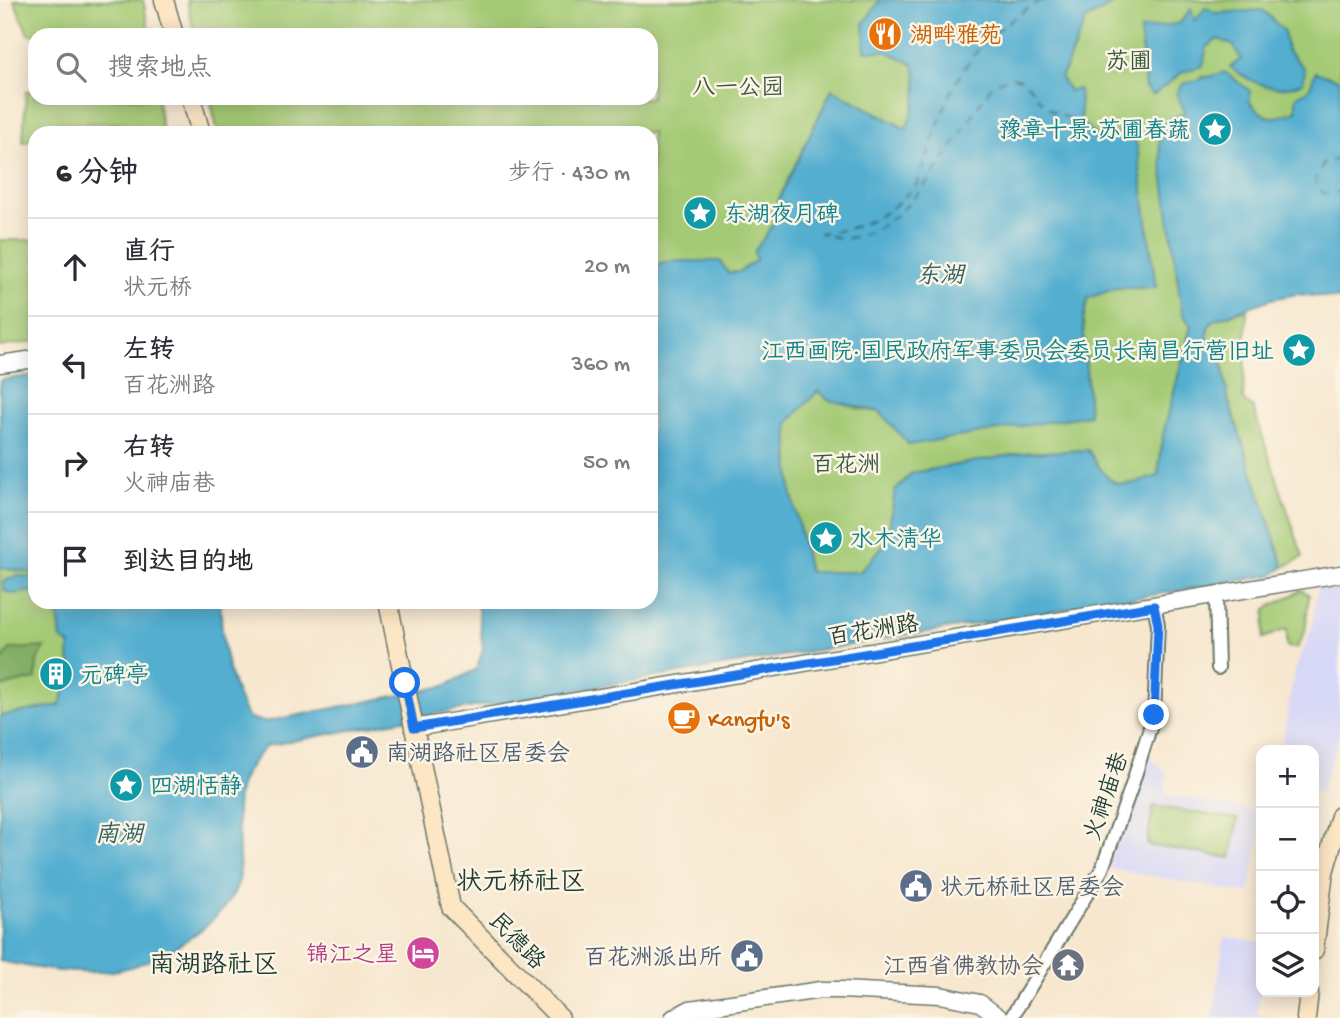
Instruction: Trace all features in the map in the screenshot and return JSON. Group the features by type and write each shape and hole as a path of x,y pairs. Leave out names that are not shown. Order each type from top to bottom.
{"main road":[{"path":"164,0 172,28"},
{"path":"193,105 199,126"},
{"name":"民德路","path":"389,609 451,907 560,1018"},
{"path":"1316,934 1324,872 1340,816"},
{"path":"1306,1018 1308,997"}],"street":[{"path":"0,364 28,360"},
{"name":"百花洲路","path":"414,728 1340,574"},
{"path":"1216,595 1218,668"},
{"name":"火神庙巷","path":"1011,1018 1102,869 1141,758 1154,715 1158,625 1154,606"},
{"path":"673,1018 690,1009 821,990 940,995 979,1003 1000,1018"}],"shaded area":[{"path":"1318,586 1340,592 1340,732 1322,791 1319,791 1319,745 1282,745 1294,673 1311,630"},
{"path":"1145,754 1167,773 1165,794 1256,810 1256,856 1249,894 1107,868"},
{"path":"1224,937 1256,941 1256,997 1259,997 1257,1015 1274,1018 1213,1018"}],"green space":[{"path":"14,0 143,0 149,28 28,28 28,34"},
{"name":"八一公园","path":"187,0 880,0 864,23 887,51 914,65 916,98 906,129 832,89 778,201 774,223 755,252 756,260 739,272 728,273 720,261 673,261 658,264 658,126 216,126 212,105 658,105 658,28 193,28"},
{"path":"1120,0 1340,0 1340,80 1310,88 1295,111 1284,117 1274,117 1254,108 1218,76 1200,77 1185,112 1191,326 1163,435 1158,476 1132,483 1116,483 1103,472 1088,450 1022,453 912,473 895,491 887,541 860,572 809,573 791,491 788,422 818,391 858,409 880,412 1089,415 1083,321 1088,297 1117,288 1156,287 1123,123 1116,137 1096,137 1081,122 1079,90 1069,91 1061,78 1086,20"},
{"path":"26,91 28,105 158,105 161,126 126,126 126,123 28,126 28,141 23,142"},
{"path":"0,240 28,240 28,342 0,347"},
{"path":"1247,309 1243,400 1253,408 1303,557 1284,567 1228,399 1221,356 1208,341 1208,328 1213,320"},
{"path":"0,568 28,572 28,609 58,609 61,639 70,645 69,660 73,666 60,705 0,716"},
{"path":"1302,590 1309,595 1305,632 1297,648 1287,647 1287,629 1263,638 1266,609"},
{"path":"45,647 37,661 36,679 0,687 0,664 10,649"},
{"path":"1153,806 1238,819 1231,858 1147,845"}],"water":[{"name":"东湖","path":"880,0 1120,0 1086,20 1061,78 1069,91 1079,89 1081,122 1096,137 1116,137 1124,122 1137,145 1156,288 1117,288 1088,298 1083,321 1089,415 909,445 880,412 828,400 818,391 788,423 791,491 809,572 860,572 887,541 895,491 912,473 1022,453 1088,450 1103,472 1116,483 1132,483 1158,476 1163,435 1191,326 1182,313 1159,143 1164,122 1185,112 1176,93 1183,84 1225,72 1250,91 1250,103 1261,113 1271,117 1288,114 1296,111 1296,97 1310,88 1315,72 1340,80 1340,299 1298,294 1271,299 1213,320 1208,328 1208,341 1221,356 1228,399 1284,567 1272,575 450,711 266,746 254,760 240,785 237,808 239,881 232,897 204,927 167,952 148,961 112,971 56,970 0,961 0,716 60,705 73,667 69,660 70,645 61,639 58,609 221,609 224,647 236,690 248,718 264,722 445,686 477,669 483,649 478,609 658,609 658,264 673,261 720,261 728,273 739,272 756,260 754,252 774,223 778,201 832,89 906,129 916,98 914,65 887,51 865,51 864,23"},
{"path":"1206,7 1215,13 1263,10 1284,31 1287,50 1305,69 1303,82 1293,86 1274,87 1247,78 1230,67 1241,59 1233,45 1218,39 1207,47 1203,66 1183,72 1153,95 1145,87 1140,30 1180,23 1191,9 1195,21"},
{"path":"28,376 28,572 0,568 0,380"},
{"path":"17,575 28,577 28,592 12,594 4,590 3,582"}],"ferry route":[{"path":"1042,0 1013,18 973,56 948,100 918,183 896,204 874,219 850,228 820,233 847,238 871,232 893,218 932,176 993,84 1004,79 1019,78 1050,109 1081,122"},
{"path":"1340,159 1324,162 1315,181 1323,193 1340,192"}],"place":[{"name":"湖畔雅苑","path":"885,34"},
{"name":"豫章十景·苏圃春蔬","path":"1215,129"},
{"name":"东湖夜月碑","path":"700,213"},
{"name":"江西画院·国民政府军事委员会委员长南昌行营旧址","path":"1299,350"},
{"name":"水木清华","path":"826,538"},
{"name":"元碑亭","path":"56,674"},
{"name":"Kangfu's","path":"684,718"},
{"name":"南湖路社区居委会","path":"362,752"},
{"name":"四湖恬静","path":"126,785"},
{"name":"状元桥社区居委会","path":"916,886"},
{"name":"锦江之星","path":"423,953"},
{"name":"百花洲派出所","path":"747,956"},
{"name":"江西省佛教协会","path":"1068,965"}],"district":[{"name":"状元桥社区","path":"521,880"},
{"name":"南湖路社区","path":"214,963"}],"route":[{"path":"405,683 414,728 1154,606 1158,625 1154,715"}],"park label":[{"name":"苏圃","path":"1129,60"},
{"name":"百花洲","path":"846,463"}],"water label":[{"name":"南湖","path":"119,833"}]}
